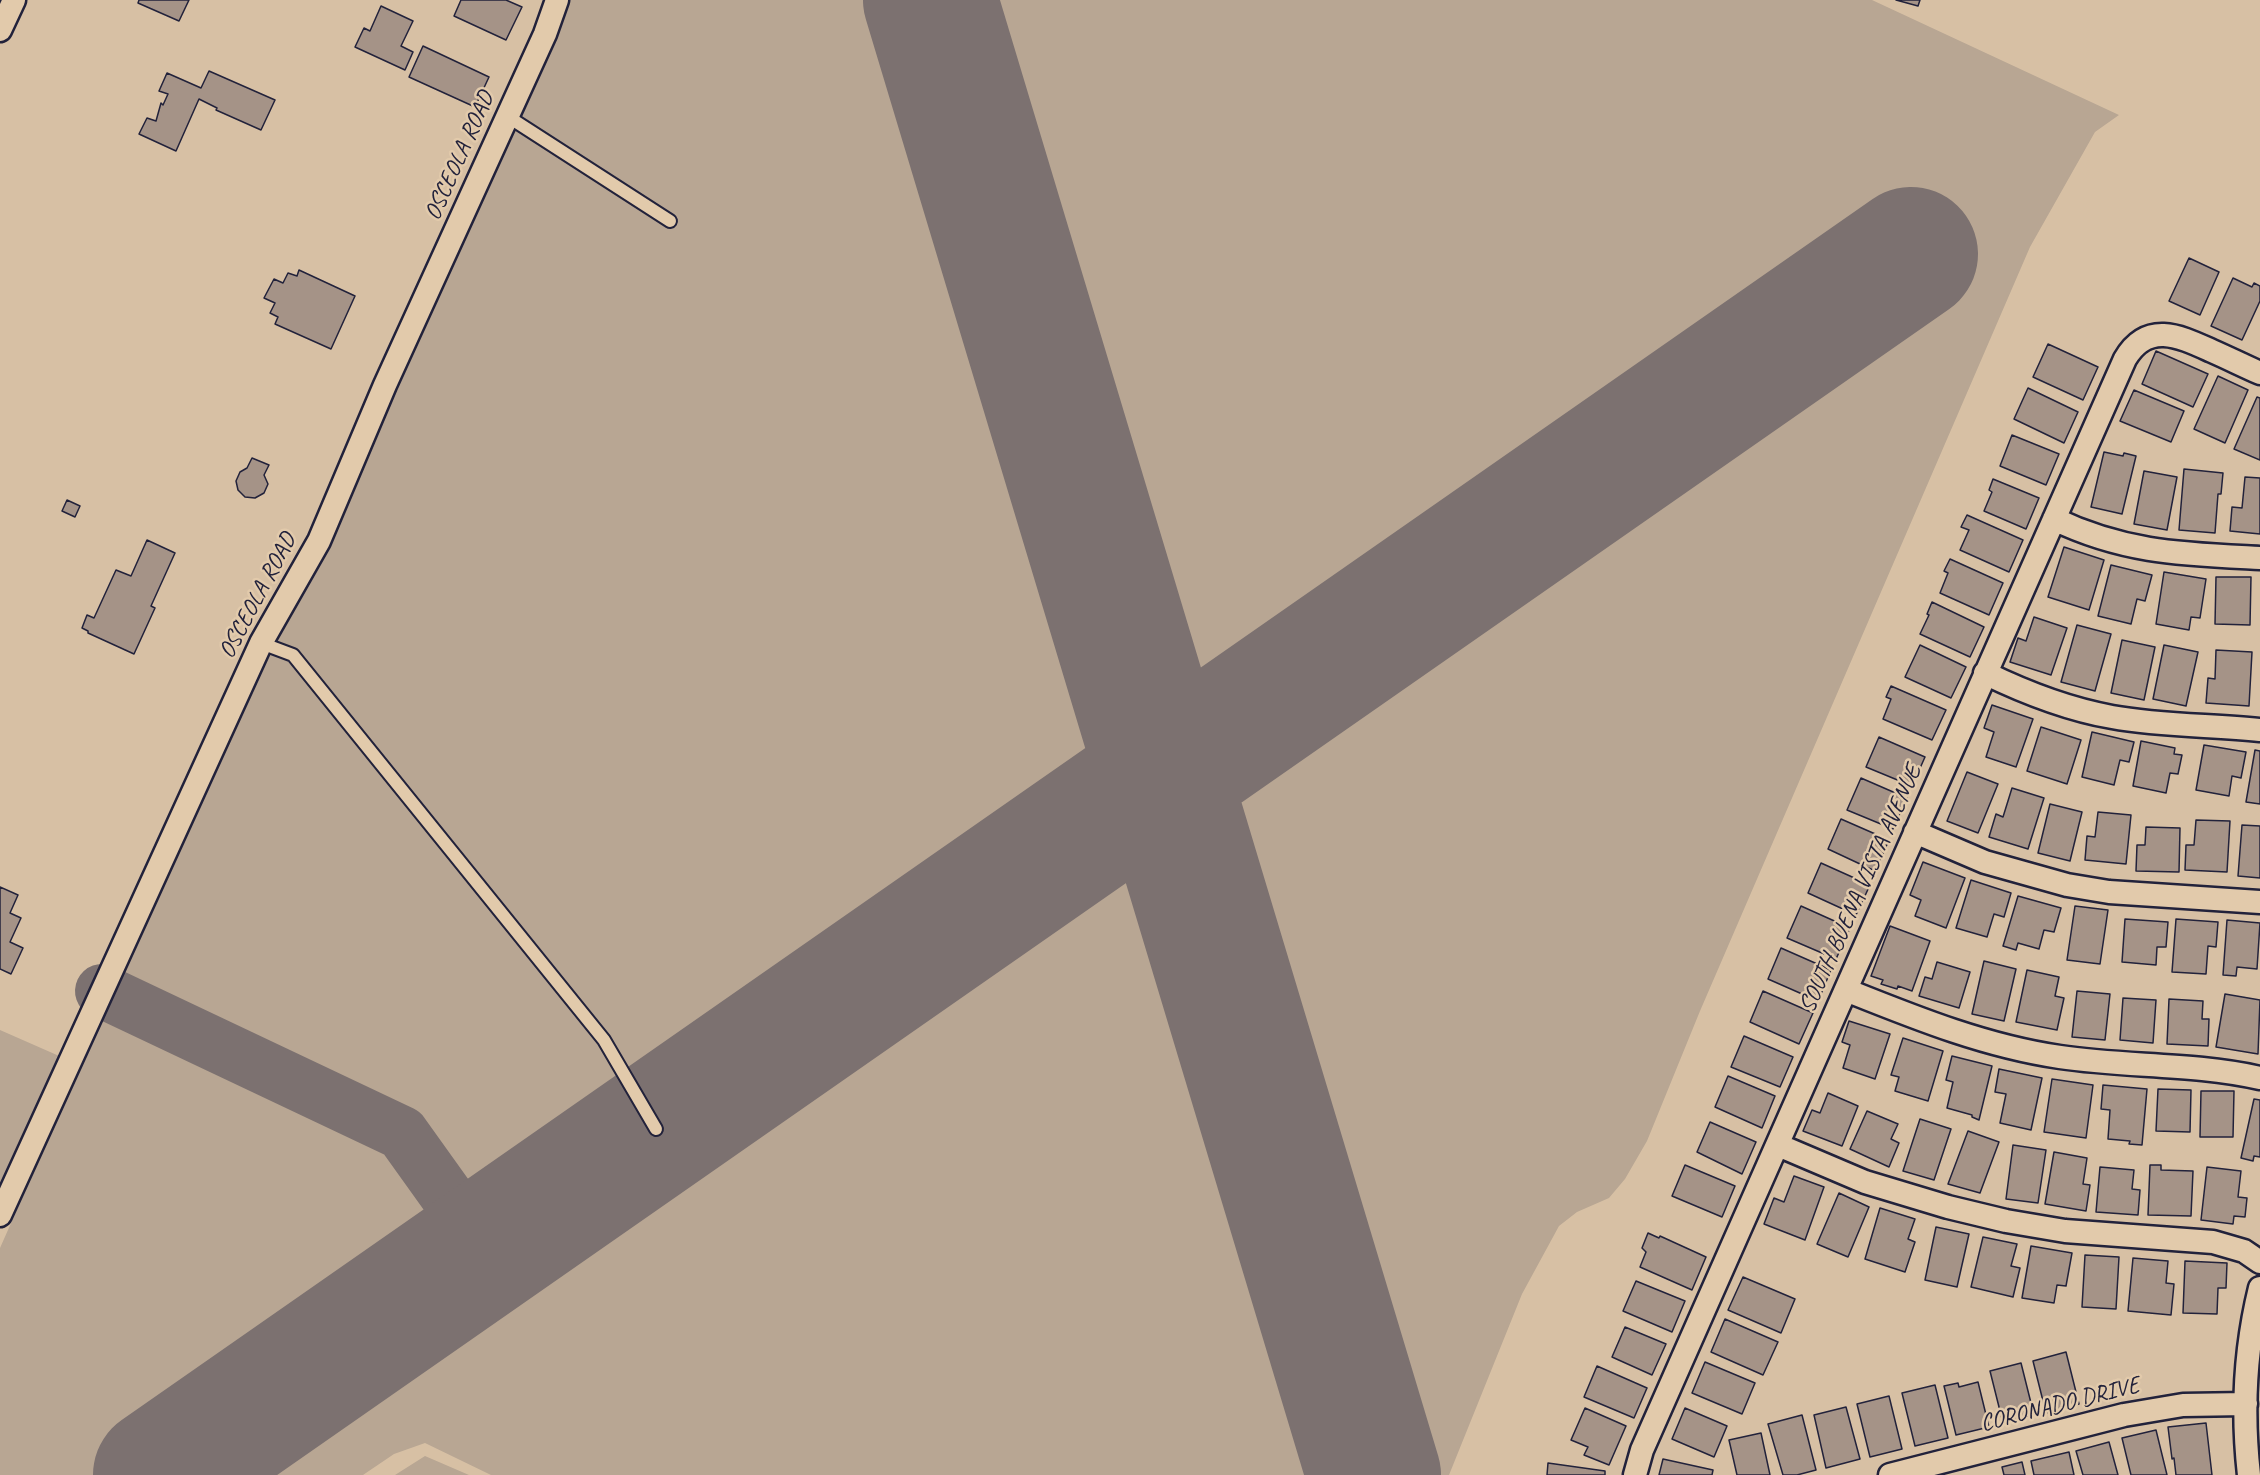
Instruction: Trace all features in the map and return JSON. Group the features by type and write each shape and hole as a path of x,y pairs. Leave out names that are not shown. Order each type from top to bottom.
{"street":[{"path":"0,30 14,0"},
{"name":"OSCEOLA ROAD","path":"0,1215 261,643 319,541 385,385 545,34 557,0"},
{"name":"SOUTH BUENA VISTA AVENUE","path":"1635,1475 1642,1450 2123,363 2135,346 2151,336 2168,335 2183,338 2260,373"},
{"path":"2054,519 2097,538 2137,548 2178,554 2260,558"},
{"path":"1985,673 2045,699 2104,715 2148,722 2260,730"},
{"path":"1916,832 1985,862 2067,885 2109,891 2260,902"},
{"path":"1846,990 1953,1032 2015,1049 2099,1063 2208,1069 2260,1078"},
{"path":"1778,1145 1865,1182 1976,1214 2065,1231 2213,1242 2244,1251 2260,1262"},
{"path":"2249,1475 2246,1404 2249,1349 2260,1288"},
{"name":"CORONADO DRIVE","path":"1890,1475 2124,1415 2183,1405 2246,1404"}],"lane":[{"path":"507,116 670,221"},
{"path":"261,643 293,655 603,1040 656,1129"}],"shaded area":[{"path":"564,0 1872,0 2119,115 2095,132 2030,247 1700,1011 1647,1141 1625,1179 1609,1198 1577,1212 1559,1226 1522,1294 1449,1475 491,1475 425,1443 394,1454 363,1475 0,1475 0,1248 204,787"},
{"path":"0,1030 66,1059 0,1208"},
{"path":"425,1456 469,1475 395,1475"}],"building":[{"path":"139,0 189,0 179,21 138,3"},
{"path":"461,0 506,0 522,7 506,40 454,16"},
{"path":"1896,0 1920,0 1918,6"},
{"path":"381,6 413,21 401,46 413,52 405,70 355,47 364,28 370,31"},
{"path":"423,46 489,77 475,107 409,77"},
{"path":"209,71 275,100 261,130 216,110 217,108 199,99 176,151 139,134 147,118 156,121 161,103 163,105 168,94 159,91 167,73 201,88"},
{"path":"2189,258 2219,272 2200,315 2169,301"},
{"path":"299,270 355,296 331,349 275,324 278,317 270,313 275,303 264,298 274,279 283,283 288,273 297,276"},
{"path":"2233,278 2252,287 2254,283 2260,286 2260,301 2242,340 2211,326"},
{"path":"2048,344 2098,367 2083,400 2033,377"},
{"path":"2156,351 2208,374 2193,407 2142,384"},
{"path":"2218,376 2248,390 2225,443 2194,429"},
{"path":"2028,388 2078,412 2064,443 2014,419"},
{"path":"2134,390 2184,411 2171,442 2120,421"},
{"path":"2257,397 2260,398 2260,460 2234,449"},
{"path":"2012,435 2059,454 2046,485 2000,466"},
{"path":"2104,452 2136,456 2122,514 2091,507"},
{"path":"252,458 269,465 264,475 268,484 264,493 255,498 245,497 238,490 236,481 240,472 247,468"},
{"path":"2184,469 2223,473 2221,494 2218,494 2215,533 2179,530"},
{"path":"2144,471 2177,477 2167,530 2134,524"},
{"path":"2245,477 2260,478 2260,534 2230,531 2232,507 2242,508"},
{"path":"1993,479 2039,498 2026,529 1984,511 1992,492 1989,490"},
{"path":"67,500 80,506 75,517 62,511"},
{"path":"1967,515 2023,540 2009,572 1960,550 1969,530 1961,527"},
{"path":"147,540 175,553 151,606 155,608 134,654 82,628 87,615 94,618 116,570 131,576"},
{"path":"2064,547 2104,560 2089,610 2048,597"},
{"path":"1950,559 2003,583 1989,615 1940,593 1948,573 1944,571"},
{"path":"2111,565 2152,575 2145,601 2137,599 2131,624 2098,616"},
{"path":"2164,572 2206,579 2200,618 2191,617 2189,630 2156,624"},
{"path":"2216,577 2251,577 2250,625 2215,624"},
{"path":"1932,602 1984,627 1970,657 1920,634"},
{"path":"2034,617 2067,628 2051,675 2010,662 2018,638 2026,641"},
{"path":"2077,625 2111,634 2095,691 2061,682"},
{"path":"2122,640 2155,647 2144,700 2111,693"},
{"path":"1920,645 1966,667 1951,698 1905,677"},
{"path":"2164,645 2198,652 2186,706 2153,699"},
{"path":"2216,650 2252,652 2249,706 2206,703 2208,678 2215,679"},
{"path":"1891,686 1946,710 1932,740 1883,719 1891,699 1886,697"},
{"path":"1992,705 2033,719 2016,767 1986,757 1994,732 1984,728"},
{"path":"2041,727 2081,740 2067,784 2027,771"},
{"path":"2092,732 2134,742 2129,762 2120,760 2114,785 2082,777"},
{"path":"1879,737 1925,757 1912,786 1866,767"},
{"path":"2141,741 2175,748 2174,754 2182,755 2178,774 2170,773 2166,793 2133,786"},
{"path":"2204,745 2246,752 2241,778 2232,776 2229,796 2196,790"},
{"path":"2255,750 2260,751 2260,804 2246,802"},
{"path":"1967,772 1998,784 1978,833 1947,821"},
{"path":"1861,778 1907,798 1893,829 1847,810"},
{"path":"2012,788 2044,798 2028,849 1989,837 1996,814 2003,817"},
{"path":"2050,804 2082,812 2070,861 2038,853"},
{"path":"2098,812 2131,815 2126,864 2085,860 2087,836 2095,837"},
{"path":"1841,819 1889,840 1875,871 1828,849"},
{"path":"2196,820 2230,821 2227,872 2185,870 2186,845 2194,845"},
{"path":"2242,825 2260,826 2260,878 2238,876"},
{"path":"2146,827 2180,828 2179,872 2136,871 2137,845 2145,845"},
{"path":"1923,862 1965,878 1946,928 1915,916 1921,900 1910,895"},
{"path":"1821,863 1870,885 1856,915 1808,893"},
{"path":"1971,880 2011,893 2004,917 1994,914 1987,937 1956,928"},
{"path":"0,887 18,895 10,913 21,918 10,942 23,948 11,974 0,969"},
{"path":"2018,896 2061,908 2054,932 2044,930 2039,949 2018,943 2016,950 2003,946"},
{"path":"1801,906 1850,928 1836,959 1787,938"},
{"path":"2075,906 2108,910 2100,964 2067,960"},
{"path":"2125,919 2168,922 2166,947 2157,947 2156,965 2122,962"},
{"path":"2176,919 2218,922 2216,947 2208,946 2206,974 2172,972"},
{"path":"2227,920 2260,923 2257,969 2237,967 2236,976 2223,975"},
{"path":"1890,926 1930,941 1912,991 1881,984 1883,980 1871,976"},
{"path":"1781,948 1831,970 1818,1001 1768,979"},
{"path":"1984,961 2016,969 2004,1021 1972,1014"},
{"path":"1937,962 1970,972 1959,1008 1919,996 1925,977 1932,979"},
{"path":"2027,970 2059,977 2055,996 2064,998 2057,1030 2016,1022"},
{"path":"1763,991 1813,1013 1799,1044 1750,1022"},
{"path":"2077,991 2110,994 2105,1040 2072,1037"},
{"path":"2225,994 2260,1000 2258,1054 2216,1047"},
{"path":"2123,998 2156,1000 2153,1043 2120,1040"},
{"path":"2169,999 2203,1001 2202,1019 2209,1019 2208,1046 2167,1044"},
{"path":"1849,1021 1890,1034 1875,1079 1843,1068 1850,1045 1842,1042"},
{"path":"1744,1036 1793,1057 1780,1087 1731,1067"},
{"path":"1903,1038 1943,1051 1928,1101 1895,1091 1899,1077 1891,1075"},
{"path":"1952,1056 1992,1066 1979,1120 1972,1115 1947,1108 1953,1082 1946,1080"},
{"path":"1999,1069 2042,1078 2031,1130 2000,1123 2006,1094 1995,1092"},
{"path":"1728,1076 1775,1096 1762,1128 1715,1107"},
{"path":"2052,1079 2093,1085 2086,1138 2044,1132"},
{"path":"2103,1085 2147,1089 2142,1145 2129,1144 2130,1141 2108,1139 2110,1110 2101,1109"},
{"path":"2158,1089 2191,1090 2190,1132 2156,1131"},
{"path":"2201,1091 2234,1091 2233,1137 2200,1137"},
{"path":"1828,1093 1858,1106 1842,1146 1803,1131 1812,1110 1820,1113"},
{"path":"2254,1099 2260,1100 2260,1157 2254,1156 2253,1161 2241,1158"},
{"path":"1867,1111 1898,1124 1891,1139 1899,1143 1889,1167 1850,1149"},
{"path":"1920,1119 1951,1129 1934,1180 1903,1171"},
{"path":"1710,1122 1756,1142 1742,1174 1697,1152"},
{"path":"1968,1131 1999,1142 1980,1193 1948,1184"},
{"path":"2013,1145 2046,1150 2038,1203 2006,1199"},
{"path":"2054,1152 2087,1158 2083,1184 2090,1185 2086,1211 2045,1204"},
{"path":"1685,1165 1735,1186 1722,1217 1672,1196"},
{"path":"2150,1165 2161,1165 2161,1170 2193,1171 2191,1216 2148,1215"},
{"path":"2100,1167 2134,1170 2132,1189 2140,1190 2138,1215 2096,1212"},
{"path":"2207,1167 2241,1171 2238,1197 2247,1198 2245,1217 2234,1216 2233,1224 2201,1220"},
{"path":"1794,1176 1824,1187 1805,1240 1764,1224 1774,1198 1784,1202"},
{"path":"1839,1193 1869,1207 1848,1257 1817,1244"},
{"path":"1880,1208 1915,1219 1908,1239 1915,1242 1905,1272 1865,1259"},
{"path":"1936,1227 1969,1234 1957,1287 1925,1280"},
{"path":"1648,1233 1659,1238 1660,1236 1706,1257 1692,1290 1640,1267 1646,1252 1642,1248"},
{"path":"1983,1237 2017,1244 2011,1266 2020,1268 2013,1297 1971,1287"},
{"path":"2031,1246 2072,1253 2066,1286 2057,1285 2054,1303 2022,1298"},
{"path":"2085,1255 2119,1257 2116,1309 2082,1307"},
{"path":"2133,1258 2168,1261 2166,1283 2174,1284 2171,1315 2128,1311"},
{"path":"2185,1261 2227,1263 2226,1288 2218,1288 2217,1314 2183,1313"},
{"path":"1743,1277 1795,1299 1781,1333 1728,1310"},
{"path":"1636,1281 1685,1301 1672,1332 1623,1311"},
{"path":"1725,1319 1778,1342 1763,1375 1711,1352"},
{"path":"1625,1327 1666,1344 1652,1375 1612,1357"},
{"path":"2066,1352 2079,1404 2046,1413 2033,1361"},
{"path":"1705,1362 1755,1383 1742,1414 1692,1393"},
{"path":"2021,1363 2034,1415 2003,1423 1990,1371"},
{"path":"1597,1366 1647,1388 1634,1418 1584,1397"},
{"path":"1978,1382 1989,1427 1956,1435 1944,1386 1958,1383 1959,1387"},
{"path":"1935,1385 1948,1438 1915,1446 1902,1393"},
{"path":"1889,1396 1902,1449 1870,1457 1857,1404"},
{"path":"1846,1407 1860,1459 1826,1468 1814,1415"},
{"path":"1585,1408 1626,1426 1609,1465 1584,1455 1588,1447 1571,1440"},
{"path":"1685,1408 1727,1426 1714,1457 1672,1439"},
{"path":"1802,1415 1816,1470 1797,1475 1783,1475 1768,1424"},
{"path":"2206,1423 2212,1475 2176,1475 2168,1427"},
{"path":"2156,1430 2167,1475 2131,1475 2122,1438"},
{"path":"1761,1433 1770,1475 1737,1475 1729,1440"},
{"path":"2109,1442 2118,1475 2083,1475 2076,1451"},
{"path":"2069,1452 2074,1475 2034,1475 2031,1461"},
{"path":"1663,1459 1713,1470 1712,1475 1659,1475"},
{"path":"2022,1462 2025,1475 2004,1475 2002,1467"},
{"path":"1548,1463 1605,1471 1605,1475 1547,1475"}],"taxiway":[{"path":"102,991 402,1133 485,1249"}],"runway":[{"path":"930,0 1374,1475"},
{"path":"160,1475 1911,254"}]}
